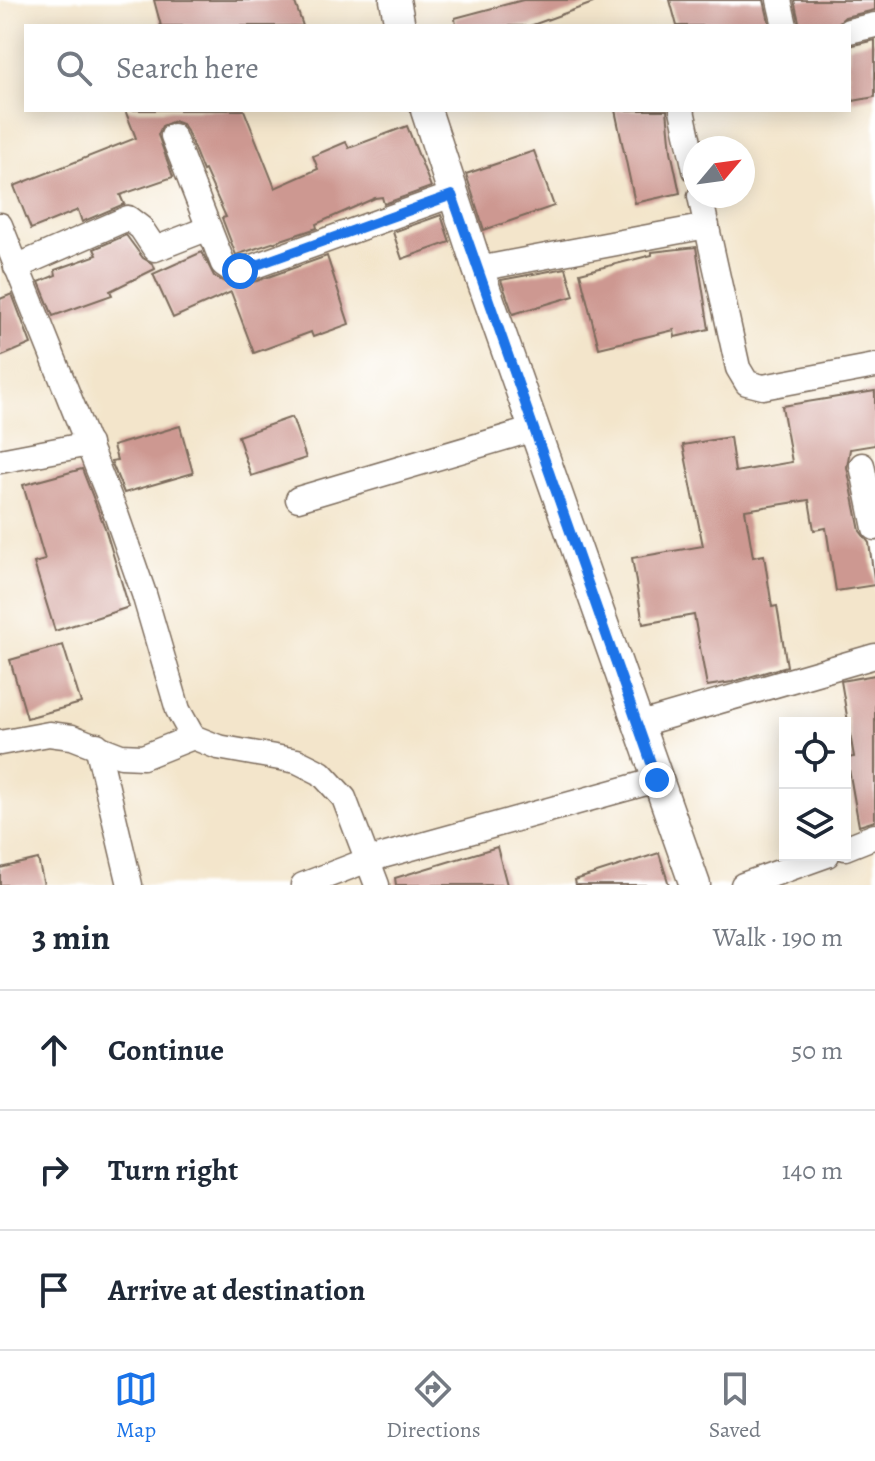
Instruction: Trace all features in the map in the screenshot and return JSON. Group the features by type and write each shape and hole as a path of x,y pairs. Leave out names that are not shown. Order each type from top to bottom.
{"street":[{"path":"395,0 400,24"},
{"path":"779,0 785,24"},
{"path":"851,31 875,25"},
{"path":"427,112 452,195 695,885"},
{"path":"682,112 688,136"},
{"path":"173,136 223,264 233,271 452,195"},
{"path":"703,208 738,368 747,383 763,387 875,366"},
{"path":"16,267 128,218 141,228 155,249 209,228"},
{"path":"0,225 89,444 144,594 178,710 193,737 218,747 297,761 321,773 344,798 377,885"},
{"path":"478,269 707,226"},
{"path":"298,499 534,429"},
{"path":"0,461 89,444"},
{"path":"862,465 875,528"},
{"path":"637,725 875,656"},
{"path":"0,743 49,734 72,737 121,756 143,757 193,737"},
{"path":"97,745 130,885"},
{"path":"303,885 368,860 657,780"},
{"path":"851,846 875,836"},
{"path":"743,885 810,861"}],"building":[{"path":"154,0 294,0 302,24 160,24"},
{"path":"523,0 593,0 593,3 535,24 456,24 455,18"},
{"path":"670,0 764,0 770,24 676,24"},
{"path":"794,0 875,0 875,10 845,17 837,24 800,24"},
{"path":"875,40 875,97 853,101 851,46"},
{"path":"126,112 245,112 275,188 318,169 313,156 346,142 349,148 407,126 431,187 384,204 382,197 375,198 316,224 317,228 236,255 222,218 226,217 187,131 182,124 174,121 162,126 158,135 173,177 120,195 124,204 82,222 78,210 31,229 14,186 136,138"},
{"path":"615,112 667,112 680,193 635,203"},
{"path":"534,151 554,206 484,230 466,174"},
{"path":"441,215 450,242 402,259 393,232"},
{"path":"126,235 155,269 110,291 112,295 53,316 39,282 56,275 55,270 97,255 94,249"},
{"path":"696,247 709,329 675,337 674,330 599,348 580,273 652,255 652,252"},
{"path":"202,252 214,276 231,286 257,281 327,256 349,324 313,337 311,332 254,353 231,292 173,318 153,274"},
{"path":"566,268 574,296 513,314 501,280"},
{"path":"12,294 31,344 0,357 0,299"},
{"path":"875,391 875,445 850,449 847,467 860,531 869,543 875,585 836,591 826,528 814,530 809,500 745,510 753,557 764,555 772,607 777,606 787,666 707,686 694,615 643,624 632,558 703,546 683,445 730,437 735,472 792,462 782,406"},
{"path":"292,417 306,458 251,476 238,436"},
{"path":"180,426 193,473 124,493 111,461 117,460 113,446"},
{"path":"82,469 105,528 129,607 55,631 34,563 45,560 23,485"},
{"path":"63,645 81,703 27,718 10,660"},
{"path":"875,675 875,821 859,826 851,781 851,757 854,757 851,717 847,717 841,681"},
{"path":"497,847 507,885 396,885 395,878"},
{"path":"659,853 669,885 576,885 575,880"},
{"path":"38,859 44,885 0,885 0,868"}],"route":[{"path":"240,271 452,195 657,780"}]}
